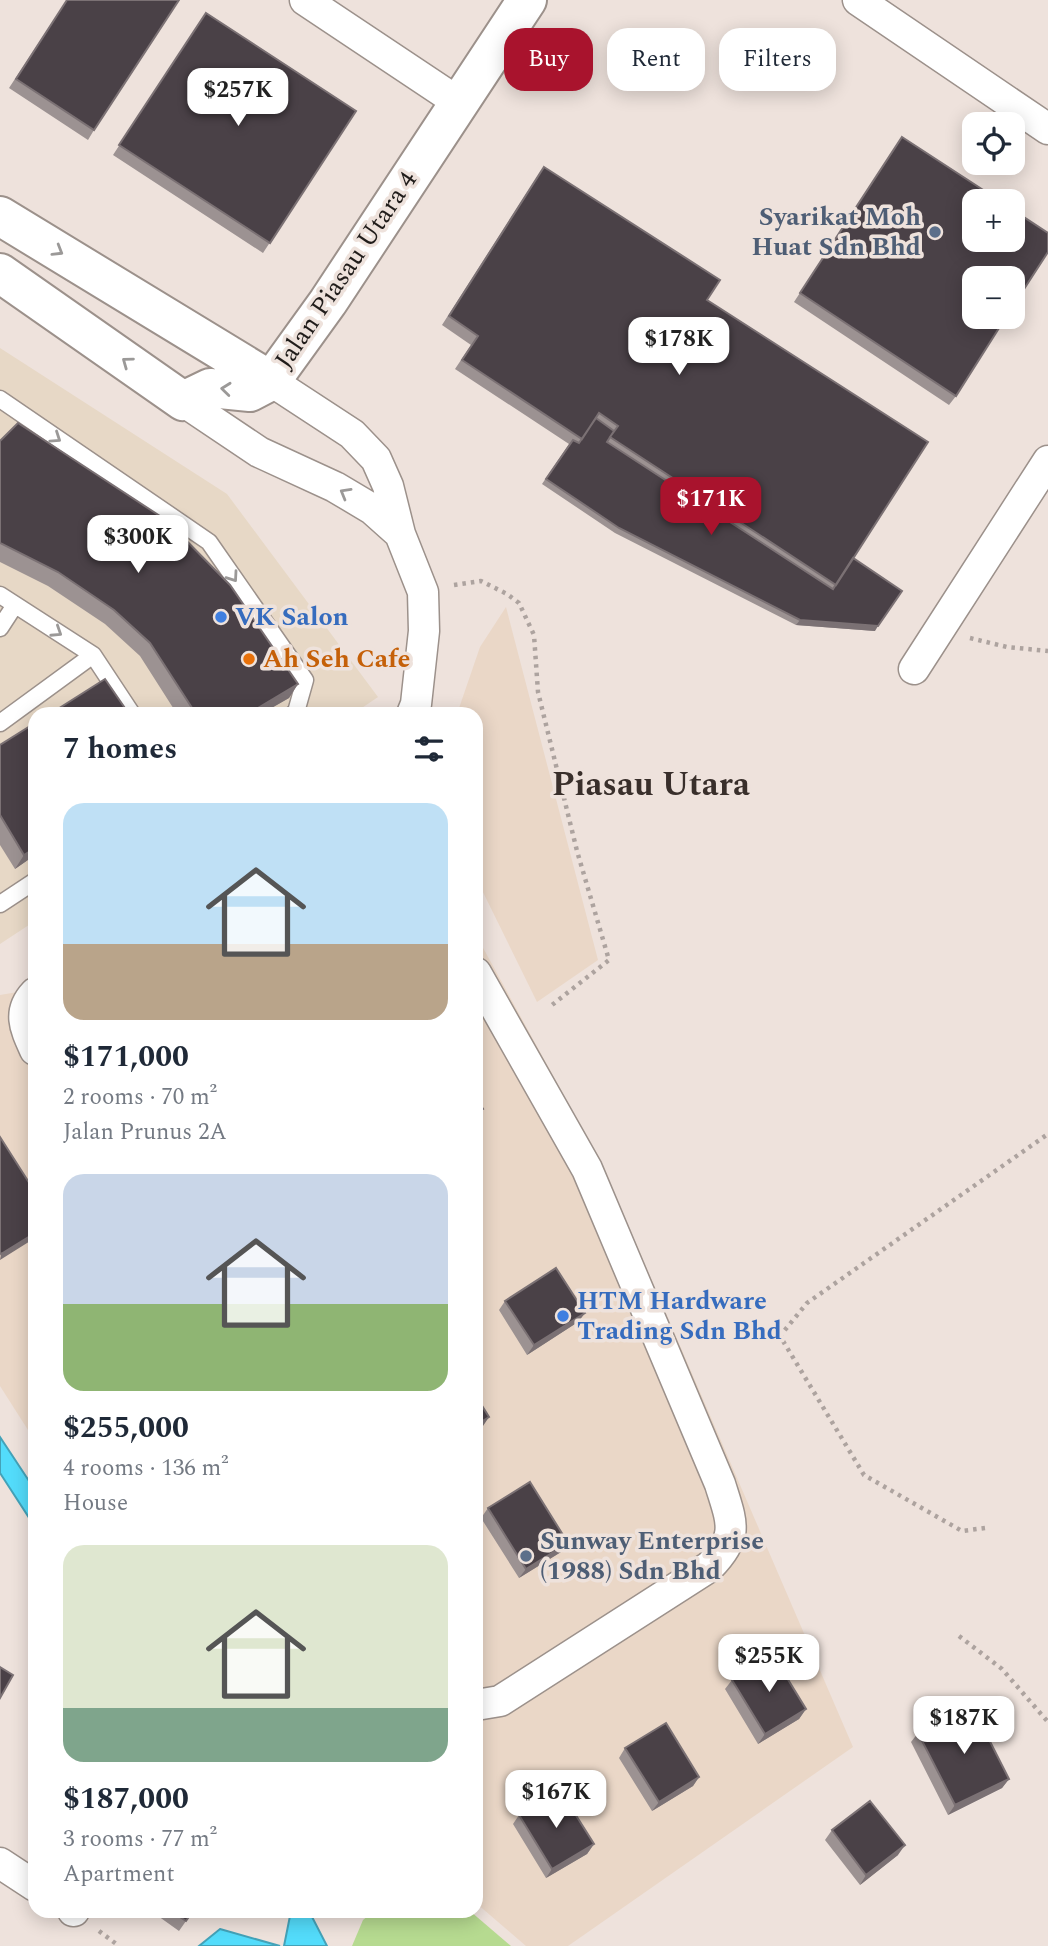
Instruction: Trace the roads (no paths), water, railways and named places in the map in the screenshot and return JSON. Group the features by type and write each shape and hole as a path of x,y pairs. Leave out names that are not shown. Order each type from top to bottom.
{"street":[{"path":"304,0 458,102"},
{"name":"Jalan Piasau Utara 4","path":"0,216 271,381 328,302 527,0"},
{"path":"858,0 1048,129"},
{"path":"0,273 259,452 335,487 372,509 400,534"},
{"path":"0,295 45,303"},
{"path":"183,401 210,388 250,391 271,381 352,435 376,459 388,486 400,534 422,592 424,631 415,707"},
{"path":"914,669 1048,461"},
{"path":"483,985 587,1169 720,1484 732,1534 723,1553 709,1567 500,1701 483,1703"},
{"path":"28,1001 23,1016 28,1036"},
{"path":"0,1863 28,1881"}],"lane":[{"path":"0,399 209,542 305,680 297,707"},
{"path":"0,595 93,655 127,707"},
{"path":"0,628 15,605"},
{"path":"0,723 93,655"},
{"path":"0,903 28,885"}],"water":[{"path":"0,1437 28,1479 28,1516 0,1473"},
{"path":"290,1918 313,1918 327,1946 284,1946"},
{"path":"220,1929 280,1946 199,1946"}],"place":[{"name":"Syarikat Moh Huat Sdn Bhd","path":"935,232"},
{"name":"VK Salon","path":"221,617"},
{"name":"Ah Seh Cafe","path":"249,659"},
{"name":"HTM Hardware Trading Sdn Bhd","path":"563,1316"},
{"name":"Sunway Enterprise (1988) Sdn Bhd","path":"526,1556"}],"district":[{"name":"Piasau Utara","path":"651,785"}]}
